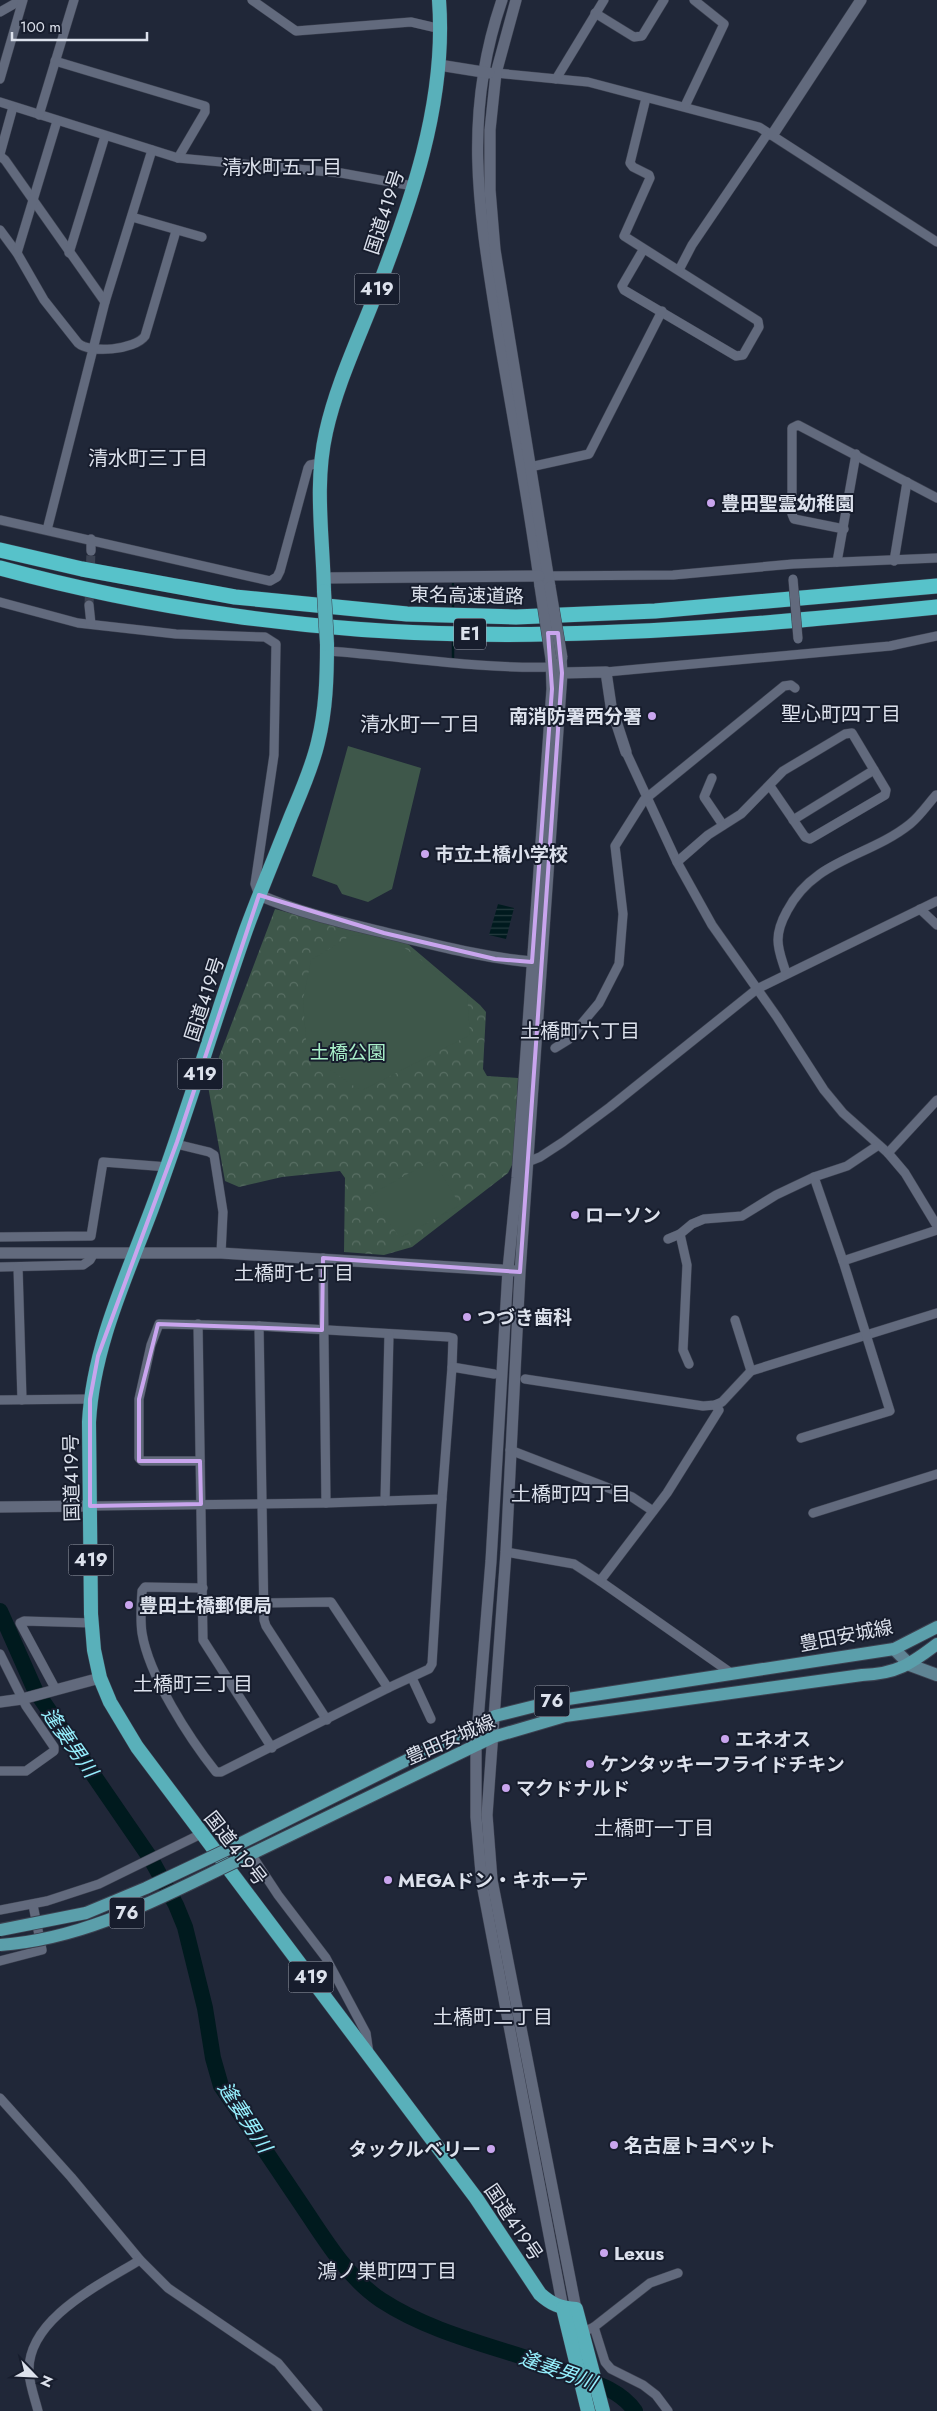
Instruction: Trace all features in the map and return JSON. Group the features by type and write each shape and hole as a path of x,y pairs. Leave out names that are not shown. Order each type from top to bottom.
{"highway":[{"name":"国道419号","path":"439,0 442,29 439,65 429,130 405,215 333,405 320,463 319,512 327,648 326,693 318,744 259,895 224,993 168,1167 98,1356 90,1399 92,1623 94,1650 100,1678 122,1724 201,1834 476,2198 540,2294 551,2303 570,2309"},
{"name":"東名高速道路","path":"4,551 82,569 235,597 407,614 516,617 655,611 937,586"},
{"name":"東名高速道路","path":"3,569 89,589 232,614 362,629 435,633 515,634 656,630 838,617 937,606"},
{"path":"570,2309 587,2330 590,2367 602,2406"},
{"path":"570,2309 576,2363 588,2411"}],"main road":[{"name":"豊田安城線","path":"0,1930 86,1913 146,1888 323,1804 495,1716 555,1701 894,1649 937,1627"},
{"name":"豊田安城線","path":"0,1945 58,1936 119,1917 493,1737 565,1716 862,1675 884,1674 910,1665 937,1644"},
{"path":"894,1649 910,1665 937,1675"}],"street":[{"path":"0,12 22,0"},
{"path":"0,79 22,0"},
{"path":"39,115 74,0"},
{"path":"252,0 296,31 411,22 442,29"},
{"path":"502,0 483,73 476,153 483,240 544,581 556,660 562,673 530,1161 520,1272 506,1552 487,1815 492,1880 570,2309"},
{"path":"516,0 496,74 488,162 495,250 530,467 544,581"},
{"path":"556,79 604,0"},
{"path":"595,13 634,37 638,37 642,36 664,0"},
{"path":"685,106 724,24 694,0"},
{"path":"679,270 692,245 766,136 773,134 861,0"},
{"path":"55,61 205,106 205,112 178,158"},
{"path":"439,65 483,73 588,82 759,127 773,134 937,242"},
{"path":"643,250 622,288 736,356 743,355 759,327 758,321 679,270 643,250 624,236 650,178 649,175 632,167 630,163 646,98"},
{"path":"0,102 178,158 342,173 413,186"},
{"path":"13,107 0,155 104,302"},
{"path":"17,253 57,121"},
{"path":"69,253 106,136"},
{"path":"47,530 104,302 152,150"},
{"path":"132,217 202,237"},
{"path":"0,230 17,253 44,300 78,343 92,349 107,349 138,342 144,336 176,231"},
{"path":"530,467 589,454 662,311"},
{"path":"844,530 794,519 792,514 792,428 798,425 937,498"},
{"path":"837,562 856,454"},
{"path":"0,520 270,581 277,577 280,571 308,468 310,465 320,463"},
{"path":"894,561 908,482"},
{"path":"91,540 91,551"},
{"path":"323,584 544,581 673,575 793,564 937,558"},
{"path":"793,564 800,655"},
{"path":"0,602 78,623 176,634 265,637 276,644 274,755 255,884 259,895 321,917 384,933 495,959 532,962"},
{"path":"89,605 91,624"},
{"path":"562,673 606,672 800,655 890,646 937,636"},
{"path":"327,648 467,665 556,660"},
{"path":"556,660 552,689 508,1270 479,1723 476,1745 476,1817 482,1884 570,2309"},
{"path":"606,672 611,706 626,752 698,903 758,989 824,1090 843,1113 877,1146 888,1153 905,1174 937,1226"},
{"path":"554,1048 568,1040 599,1003 619,964 623,914 615,846 648,797 784,686 790,685 795,688"},
{"path":"677,862 723,825 741,814 783,771 845,734 852,733 886,790 885,795 810,839 805,837 770,786"},
{"path":"793,820 874,770"},
{"path":"712,778 704,798 723,825"},
{"path":"786,973 780,956 778,939 779,928 791,902 821,871 877,845 911,823 936,795"},
{"path":"530,1161 540,1157 563,1142 602,1113 758,989 786,973 822,958 937,901"},
{"path":"920,910 937,925"},
{"path":"888,1153 937,1100"},
{"path":"176,1144 214,1155 223,1212 221,1253"},
{"path":"668,1239 704,1219 742,1216 776,1194 814,1177 847,1166 877,1146"},
{"path":"0,1237 91,1236 103,1162 168,1167"},
{"path":"801,1438 890,1411 843,1261 814,1177"},
{"path":"843,1261 937,1230"},
{"path":"680,1234 688,1264 683,1350 689,1364"},
{"path":"0,1267 83,1265 90,1260 94,1252"},
{"path":"0,1253 221,1253 520,1272"},
{"path":"323,1258 322,1330 326,1503"},
{"path":"18,1267 22,1400"},
{"path":"524,1379 703,1406 716,1405 722,1402 751,1371 937,1313"},
{"path":"734,1320 751,1371"},
{"path":"200,1461 142,1461 139,1458 139,1399 146,1364 159,1324 259,1326 453,1338 432,1664 430,1669 388,1688 272,1748 221,1772 216,1772 158,1683 142,1635 142,1591 144,1588 202,1588"},
{"path":"198,1324 203,1640 272,1748"},
{"path":"259,1326 266,1626 328,1720"},
{"path":"385,1501 390,1334"},
{"path":"452,1367 494,1374"},
{"path":"0,1400 90,1399"},
{"path":"600,1581 667,1493 688,1457 715,1418 719,1410 716,1405"},
{"path":"510,1450 632,1497 653,1511"},
{"path":"813,1513 937,1474"},
{"path":"0,1507 326,1503 442,1499"},
{"path":"506,1552 574,1564 731,1673"},
{"path":"264,1603 331,1602 388,1688"},
{"path":"54,1691 20,1623 24,1621 92,1623"},
{"path":"0,1654 22,1699 54,1747 54,1751 26,1771 0,1771"},
{"path":"0,1702 22,1699 100,1678"},
{"path":"412,1678 431,1719"},
{"path":"0,1910 33,1905 99,1884 201,1834"},
{"path":"248,1855 326,1958 366,2033 369,2055"},
{"path":"0,1961 42,1950 33,1905"},
{"path":"0,2098 71,2177 140,2260 168,2288 278,2363 318,2411"},
{"path":"38,2411 29,2374 31,2353 47,2326 82,2296 140,2260"},
{"path":"668,2411 656,2395 643,2385 611,2369 587,2330 650,2283 678,2272"}],"highlighted area":[{"path":"548,633 558,633 562,673 520,1272 323,1258 322,1330 158,1324 139,1399 139,1461 200,1461 201,1504 90,1506 90,1399 98,1356 177,1142 259,895 384,933 495,959 532,962 552,689"}],"green space":[{"path":"348,746 421,768 392,889 368,902 342,894 337,885 312,876"},
{"name":"土橋公園","path":"275,909 408,944 486,1012 483,1069 487,1076 518,1078 514,1161 508,1173 412,1247 384,1255 344,1252 345,1178 340,1171 282,1177 239,1187 225,1181 208,1086"},
{"path":"384,933 467,994 470,1035 361,1091 328,1068 306,1040 303,1000 311,960 350,936"},
{"path":"433,1160 460,1205 400,1238 370,1195"}],"shaded area":[{"path":"498,904 514,908 506,939 489,935"}],"waterway":[{"path":"453,584 453,610"},
{"path":"453,638 453,659"},
{"name":"逢妻男川","path":"0,1611 35,1690 151,1859 176,1905 185,1927 205,2008 213,2058 221,2086 334,2253 368,2290 403,2313 451,2334 550,2366 599,2385 623,2398 635,2411"}],"tunnel":[{"path":"89,605 91,551"}],"place":[{"name":"豊田聖霊幼稚園","path":"711,503"},
{"name":"南消防署西分署","path":"652,716"},
{"name":"市立土橋小学校","path":"425,854"},
{"name":"ローソン","path":"575,1215"},
{"name":"つづき歯科","path":"467,1317"},
{"name":"豊田土橋郵便局","path":"129,1605"},
{"name":"エネオス","path":"725,1739"},
{"name":"ケンタッキーフライドチキン","path":"590,1764"},
{"name":"マクドナルド","path":"506,1788"},
{"name":"MEGAドン・キホーテ","path":"388,1880"},
{"name":"名古屋トヨペット","path":"614,2145"},
{"name":"タックルベリー","path":"491,2149"},
{"name":"Lexus","path":"604,2253"}],"district":[{"name":"清水町五丁目","path":"282,167"},
{"name":"清水町三丁目","path":"148,458"},
{"name":"聖心町四丁目","path":"841,714"},
{"name":"清水町一丁目","path":"420,724"},
{"name":"土橋町六丁目","path":"580,1031"},
{"name":"土橋町七丁目","path":"294,1273"},
{"name":"土橋町四丁目","path":"571,1494"},
{"name":"土橋町三丁目","path":"193,1684"},
{"name":"土橋町一丁目","path":"654,1828"},
{"name":"土橋町二丁目","path":"493,2017"},
{"name":"鴻ノ巣町四丁目","path":"387,2271"}]}
